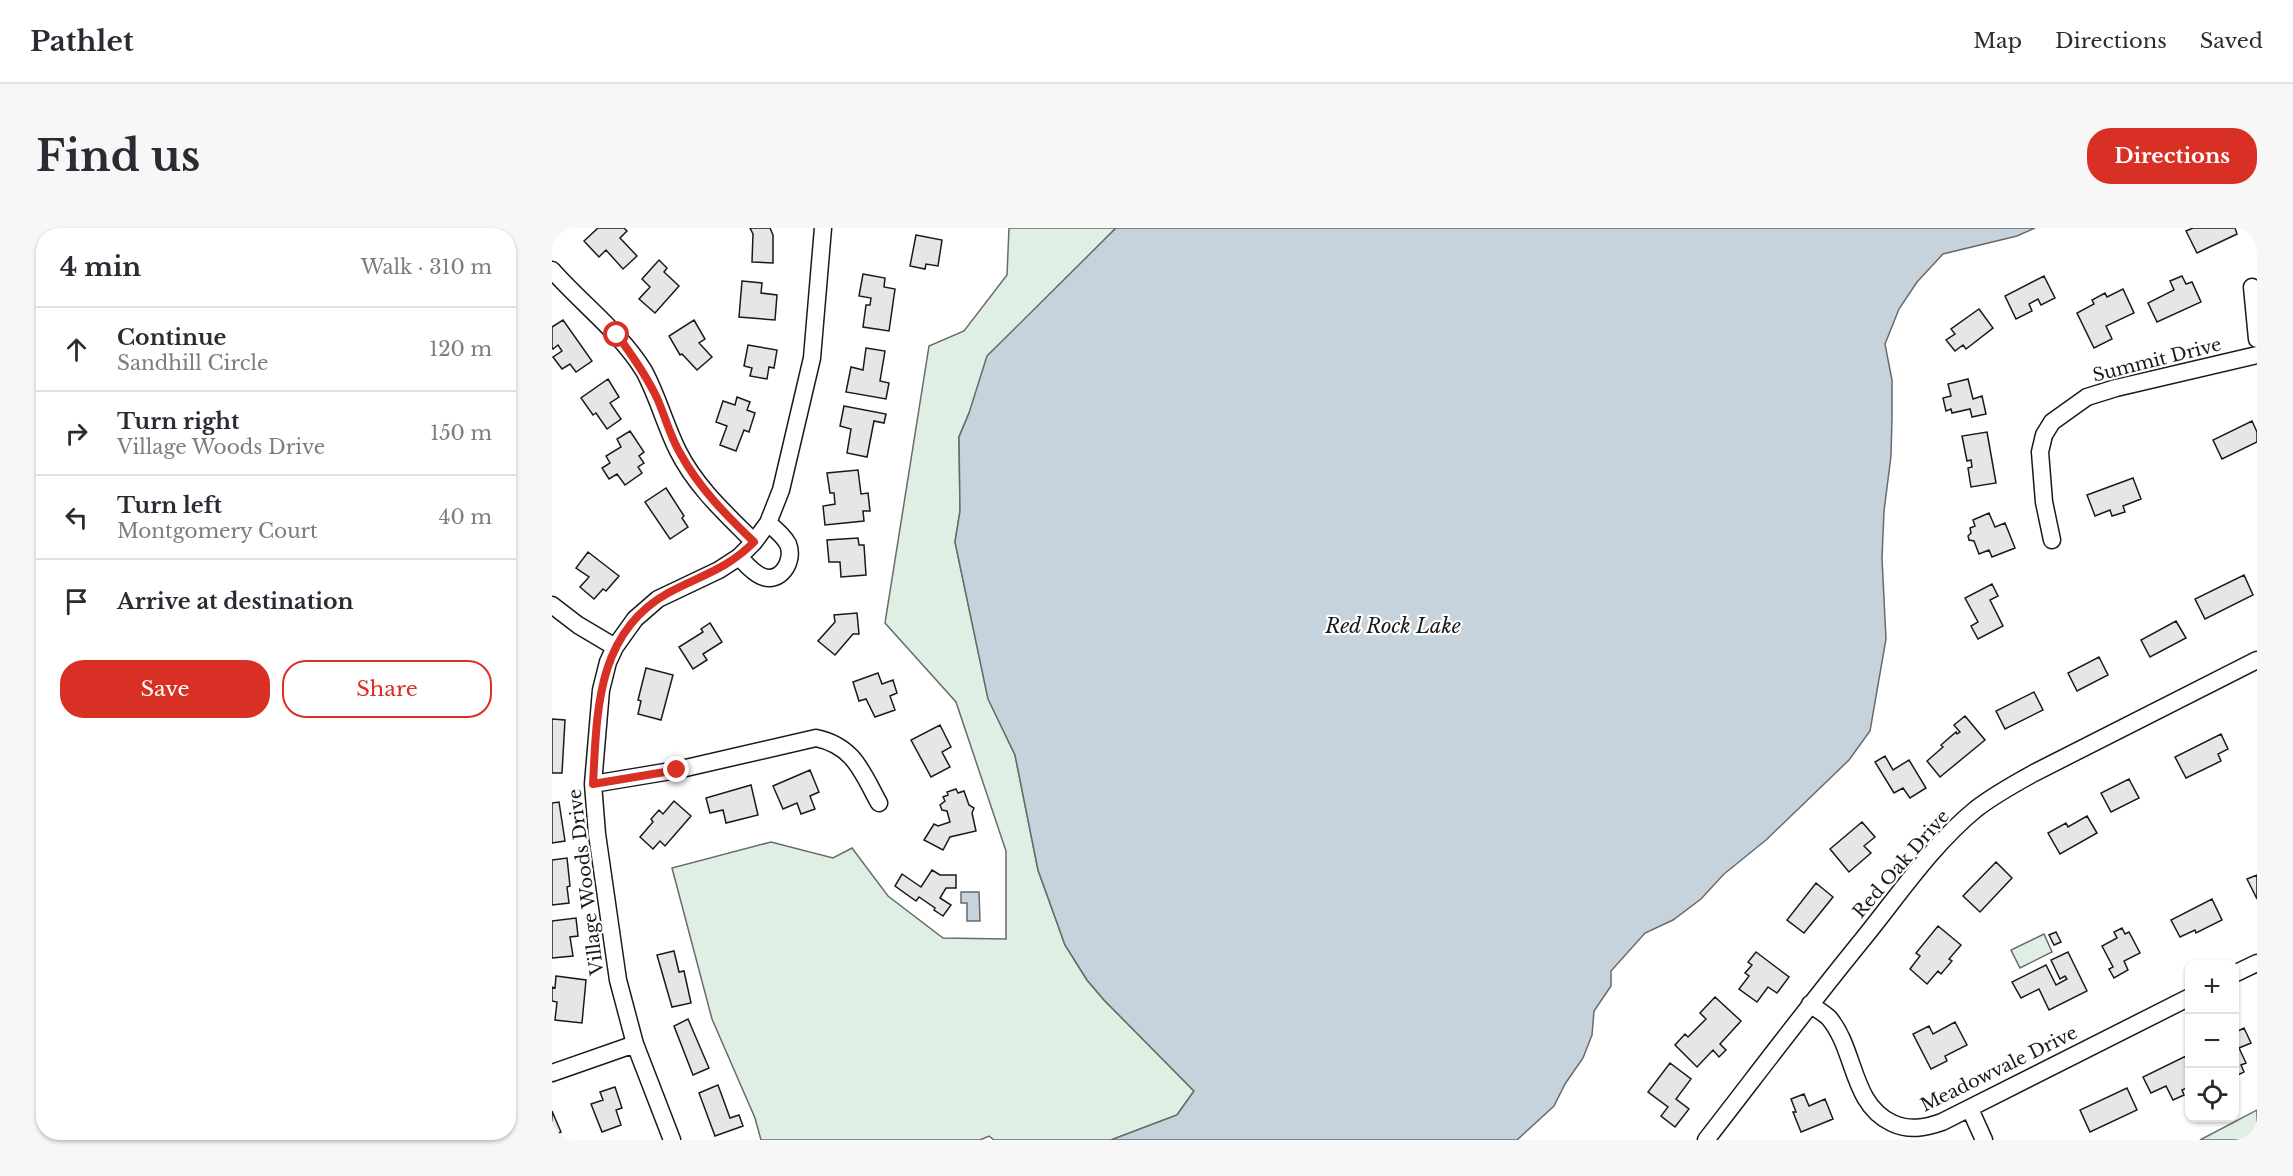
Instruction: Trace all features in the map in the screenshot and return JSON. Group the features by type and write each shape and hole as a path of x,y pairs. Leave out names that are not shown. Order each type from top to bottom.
{"street":[{"name":"Village Woods Drive","path":"672,1140 635,1044 618,980 597,834 593,784 601,690 608,662 615,647 635,619 658,599 739,558 768,523 781,490 812,358 823,228"},
{"path":"552,270 617,335 630,352 643,371 657,398 679,452 696,479 719,507 754,542"},
{"path":"2252,287 2257,339"},
{"name":"Summit Drive","path":"2052,540 2044,502 2040,452 2044,435 2052,422 2087,397 2257,355"},
{"path":"739,558 753,572 766,578 775,577 785,570 790,555 788,546 782,535 768,523"},
{"path":"552,605 578,625 615,647"},
{"name":"Red Oak Drive","path":"1706,1140 1810,1004 1928,859 1976,810 2004,790 2034,773 2257,660"},
{"path":"593,784 677,770 816,738 831,741 844,749 856,761 879,803"},
{"path":"2239,972 2257,963"},
{"name":"Meadowvale Drive","path":"1810,1004 1828,1018 1842,1042 1865,1098 1874,1111 1886,1120 1913,1129 1928,1127 1970,1109 2185,1000"},
{"path":"552,1073 635,1044"},
{"path":"1970,1109 1984,1140"}],"green space":[{"path":"1009,228 1116,228 1011,334 969,413 959,437 960,511 955,542 988,698 1015,755 1038,870 1065,945 1087,980 1104,1000 1194,1091 1177,1115 1111,1140 994,1140 989,1136 980,1140 761,1140 755,1118 712,1019 672,868 771,842 833,858 852,848 888,896 943,938 1006,939 1006,851 956,702 885,623 929,346 964,331 1007,275"},
{"path":"2044,934 2052,952 2020,968 2011,950"},
{"path":"2257,1110 2257,1140 2200,1140 2234,1122 2239,1122 2239,1119"}],"water":[{"name":"Red Rock Lake","path":"1116,228 2035,228 2017,236 1943,254 1917,282 1899,309 1885,344 1892,380 1891,456 1884,511 1882,558 1886,639 1870,731 1849,760 1766,840 1724,874 1701,899 1673,920 1645,933 1611,971 1611,986 1594,1011 1592,1035 1583,1058 1565,1084 1554,1106 1517,1140 1111,1140 1177,1115 1194,1091 1104,1000 1087,980 1065,945 1038,870 1015,755 988,699 955,542 960,511 959,437 987,356"},
{"path":"961,892 979,892 980,921 967,921 967,903 961,903"}],"building":[{"path":"598,228 624,228 627,231 620,238 637,256 623,269 606,250 599,257 584,241"},
{"path":"750,228 770,228 773,235 773,263 752,262 753,234"},
{"path":"2193,228 2235,228 2237,234 2197,253 2186,231"},
{"path":"916,235 942,240 938,266 926,264 925,269 910,266"},
{"path":"659,260 667,268 664,272 679,286 655,313 639,299 650,287 642,279"},
{"path":"863,274 885,278 884,287 895,289 889,331 863,327 866,305 870,305 871,298 859,296"},
{"path":"2044,276 2055,298 2041,305 2038,299 2029,304 2032,311 2016,319 2005,296"},
{"path":"2182,276 2186,284 2192,282 2201,302 2157,322 2148,303 2174,290 2170,281"},
{"path":"742,281 762,283 761,293 777,295 775,320 739,317"},
{"path":"2123,289 2134,313 2106,326 2112,339 2094,348 2077,313 2094,304 2092,300 2105,293 2107,297"},
{"path":"1979,309 1993,328 1966,349 1963,345 1955,351 1946,340 1955,334 1951,329"},
{"path":"563,320 592,361 576,372 570,364 562,369 553,357 562,351 558,345 553,349 552,347 552,327"},
{"path":"694,320 705,339 699,343 712,357 697,370 682,354 680,355 669,336"},
{"path":"748,345 777,350 774,368 769,367 767,379 750,376 752,368 744,366"},
{"path":"866,348 885,351 880,381 889,383 886,399 846,392 851,367 863,370"},
{"path":"608,379 619,397 610,403 621,419 607,429 596,413 593,415 581,398"},
{"path":"1968,379 1973,399 1982,396 1986,414 1972,417 1970,409 1952,413 1951,409 1946,411 1943,398 1951,396 1948,384"},
{"path":"737,397 750,402 747,410 755,413 749,432 744,430 736,451 720,445 727,426 716,422 723,401 735,405"},
{"path":"844,406 886,414 884,423 874,421 867,457 847,453 851,429 840,426"},
{"path":"2252,421 2257,432 2257,442 2222,459 2213,440"},
{"path":"630,431 644,452 639,456 644,463 638,467 642,473 625,485 617,474 609,479 602,468 610,463 606,456 621,447 617,439"},
{"path":"1987,432 1996,483 1971,487 1968,468 1972,467 1971,460 1967,461 1962,436"},
{"path":"858,470 861,494 868,493 870,511 863,511 864,521 825,525 823,506 835,504 834,493 830,493 827,473"},
{"path":"2133,478 2141,499 2123,506 2125,512 2112,516 2110,510 2095,516 2087,495"},
{"path":"666,488 684,516 682,518 688,527 670,539 645,502"},
{"path":"1989,513 1995,527 2005,523 2015,548 1992,557 1989,550 1979,554 1974,541 1969,540 1968,536 1971,533 1970,528 1975,526 1973,520"},
{"path":"858,538 859,545 864,545 866,575 841,577 840,562 829,562 827,540"},
{"path":"588,552 619,576 606,591 603,589 594,599 580,587 589,577 576,568"},
{"path":"2244,575 2253,595 2205,619 2195,599"},
{"path":"1992,584 1998,596 1990,600 2003,626 1978,639 1971,626 1978,622 1965,598"},
{"path":"857,613 859,634 853,634 835,655 818,641 835,622 834,615"},
{"path":"2176,621 2186,638 2150,657 2141,640"},
{"path":"710,623 722,642 703,654 707,660 693,669 679,647 703,632 701,629"},
{"path":"2099,657 2108,675 2077,691 2068,673"},
{"path":"646,668 673,675 661,720 638,714 641,701 638,700"},
{"path":"878,673 882,684 893,680 897,693 890,696 895,710 875,717 866,699 859,701 853,682"},
{"path":"2034,692 2043,710 2005,729 1996,711"},
{"path":"1965,716 1985,740 1940,777 1927,761 1943,747 1941,745 1956,732 1957,734 1960,732 1954,725"},
{"path":"552,719 565,720 562,773 552,773"},
{"path":"940,725 951,747 942,752 950,767 931,777 911,740"},
{"path":"2221,734 2228,749 2218,754 2221,761 2186,778 2175,757"},
{"path":"1885,756 1893,770 1909,760 1926,788 1910,798 1903,788 1894,793 1875,762"},
{"path":"810,770 819,792 810,796 815,809 801,814 797,803 783,809 773,786"},
{"path":"2129,779 2139,798 2111,812 2101,793"},
{"path":"751,785 758,815 726,823 723,810 710,813 706,798"},
{"path":"956,789 958,793 964,791 969,805 974,808 972,813 976,831 950,837 943,850 924,840 934,824 938,826 950,822 947,811 942,810 940,805 945,801 943,797 948,795 947,792"},
{"path":"674,801 691,816 665,846 660,841 653,849 640,837 653,822 651,819 659,810 663,814"},
{"path":"559,802 565,841 552,843 552,803"},
{"path":"2087,816 2097,833 2060,854 2048,833 2066,823 2068,827"},
{"path":"1862,822 1875,837 1864,846 1871,853 1849,872 1830,849"},
{"path":"567,858 569,903 552,905 552,860"},
{"path":"1996,862 2012,878 1980,912 1963,896"},
{"path":"932,870 940,875 956,875 956,888 946,888 940,898 951,905 943,916 919,897 916,901 895,886 902,874 921,887"},
{"path":"2257,875 2257,899 2247,879"},
{"path":"1816,883 1833,897 1804,933 1787,920"},
{"path":"2212,899 2222,920 2196,933 2195,930 2180,937 2171,920"},
{"path":"576,918 578,936 570,937 573,956 552,958 552,921"},
{"path":"1938,926 1961,945 1949,959 1952,961 1941,974 1938,971 1927,984 1910,969 1920,956 1916,953"},
{"path":"2122,928 2125,934 2129,932 2140,953 2124,961 2128,970 2114,978 2109,969 2113,967 2102,946 2117,938 2114,932"},
{"path":"2056,932 2061,942 2054,945 2049,935"},
{"path":"674,951 679,972 684,971 691,1003 672,1007 657,955"},
{"path":"1756,952 1789,977 1777,993 1768,987 1757,1002 1739,989 1749,976 1745,973 1752,965 1748,962"},
{"path":"2068,952 2087,991 2049,1010 2039,989 2021,998 2012,982 2046,965 2056,985 2067,979 2065,976 2060,979 2051,960"},
{"path":"556,976 586,980 582,1023 555,1020 557,1002 552,1001 552,987 555,988"},
{"path":"1715,997 1741,1021 1720,1044 1726,1050 1719,1057 1713,1050 1697,1067 1675,1045 1685,1034 1688,1037 1706,1019 1700,1013"},
{"path":"688,1019 709,1068 693,1075 674,1026"},
{"path":"1955,1022 1967,1045 1945,1056 1947,1061 1931,1069 1913,1034 1929,1026 1933,1034"},
{"path":"2244,1028 2251,1043 2239,1048 2239,1030"},
{"path":"2239,1048 2246,1063 2241,1065 2244,1072 2239,1074"},
{"path":"2185,1056 2185,1089 2182,1090 2184,1095 2173,1100 2166,1086 2151,1093 2143,1077"},
{"path":"1670,1063 1691,1079 1676,1099 1689,1109 1675,1127 1661,1116 1668,1107 1648,1092"},
{"path":"718,1085 730,1118 739,1115 743,1126 715,1136 699,1093"},
{"path":"615,1087 622,1108 616,1110 621,1125 602,1132 591,1104 603,1100 600,1092"},
{"path":"2127,1088 2137,1110 2090,1132 2080,1110"},
{"path":"1804,1094 1809,1106 1825,1099 1833,1119 1801,1132 1793,1112 1796,1112 1791,1099"},
{"path":"552,1111 561,1132 552,1136"}],"route":[{"path":"617,335 643,371 657,398 679,452 696,479 719,507 754,542 739,558 719,570 658,599 635,619 615,647 608,662 601,690 593,784 677,770"}]}
